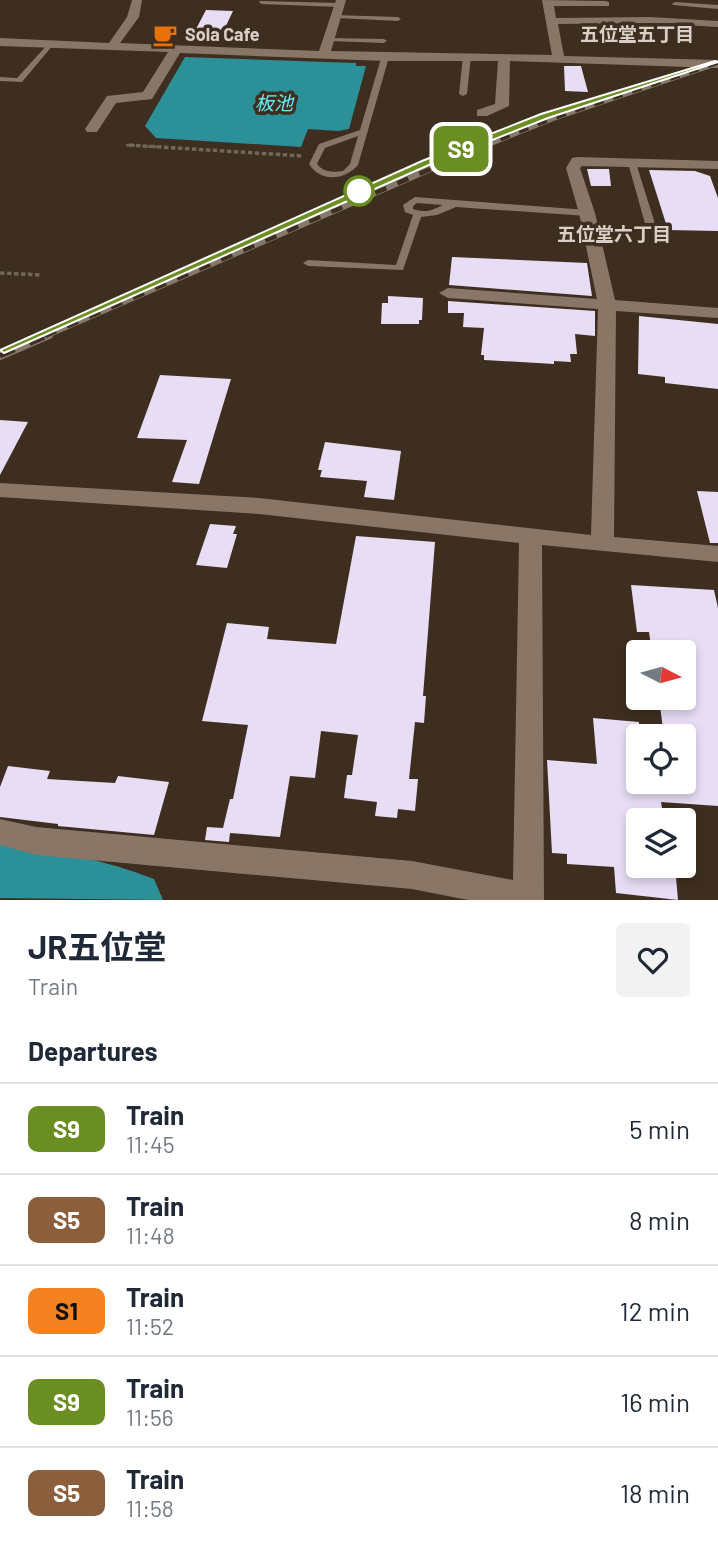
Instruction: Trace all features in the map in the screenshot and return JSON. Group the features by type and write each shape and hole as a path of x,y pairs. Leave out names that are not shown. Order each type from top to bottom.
{"street":[{"path":"111,48 133,17 137,0"},
{"path":"559,59 547,2 606,4"},
{"path":"324,55 339,7"},
{"path":"553,21 644,17 718,24"},
{"path":"0,42 175,51 718,64"},
{"path":"92,129 112,99 147,96 175,51"},
{"path":"482,113 502,106 504,57"},
{"path":"601,544 607,306 587,213 573,168 577,161 718,166"},
{"path":"448,293 718,313"},
{"path":"0,489 259,506 601,544 718,554"},
{"path":"0,832 36,841 412,875 528,899 531,536"}],"lane":[{"path":"262,2 339,7 398,19"},
{"path":"675,4 718,6"},
{"path":"329,39 384,41"},
{"path":"0,79 19,80 50,44"},
{"path":"463,94 467,56"},
{"path":"362,132 322,146 313,164 315,169 333,175 351,170 385,57"},
{"path":"632,163 651,228"},
{"path":"308,263 400,268 418,213 408,210 408,205 415,200 587,213"}],"path":[{"path":"126,145 294,155"},
{"path":"0,273 42,275"}],"water":[{"name":"板池","path":"185,57 356,63 356,66 366,66 349,129 308,129 301,147 156,138 145,126"}],"building":[{"path":"206,10 233,11 224,30 196,29"},
{"path":"564,66 581,66 588,92 565,91"},
{"path":"587,169 609,169 611,186 591,186"},
{"path":"649,170 695,171 710,176 718,198 718,231 668,230"},
{"path":"452,257 587,263 592,296 449,285"},
{"path":"388,296 423,298 422,320 419,320 419,324 381,324 382,303 388,303"},
{"path":"448,301 595,311 595,336 575,334 577,354 570,354 571,362 554,361 554,364 484,360 484,355 481,355 484,328 463,327 464,313 448,313"},
{"path":"639,316 718,324 718,389 665,383 665,377 638,374"},
{"path":"160,375 231,379 199,484 172,482 187,440 137,438"},
{"path":"0,420 28,422 0,475"},
{"path":"325,442 401,451 394,500 364,497 367,481 320,477 322,470 318,470"},
{"path":"697,491 718,492 718,543 710,543"},
{"path":"210,524 236,526 233,534 237,534 227,568 196,565"},
{"path":"356,536 435,542 423,696 426,696 424,723 415,722 409,779 418,779 415,811 398,809 397,818 375,816 377,802 344,798 347,775 352,775 358,735 321,731 315,778 290,776 280,837 230,833 229,842 205,840 207,827 223,828 230,799 233,799 248,725 202,721 227,623 269,627 267,639 336,644"},
{"path":"631,585 714,590 718,608 718,806 661,802 662,808 626,808 626,878 676,878 678,900 616,893 614,867 567,864 567,854 552,853 547,760 597,764 593,718 639,722 626,724 626,794 696,794 696,724 662,724 661,710 696,710 696,640 650,640 649,632 637,632"},
{"path":"8,766 50,771 47,779 115,783 118,776 169,782 154,835 58,826 0,817 0,787"}],"waterway":[{"path":"0,870 49,878 132,900"}],"railway":[{"path":"482,147 552,119 718,63"},
{"path":"45,336 486,145"},
{"path":"0,356 49,335"}],"train":[{"name":"S9","path":"0,350 425,163 545,116 718,62"}],"place":[{"name":"Sola Cafe","path":"165,35"}],"district":[{"name":"五位堂五丁目","path":"637,34"},
{"name":"五位堂六丁目","path":"614,234"}]}
